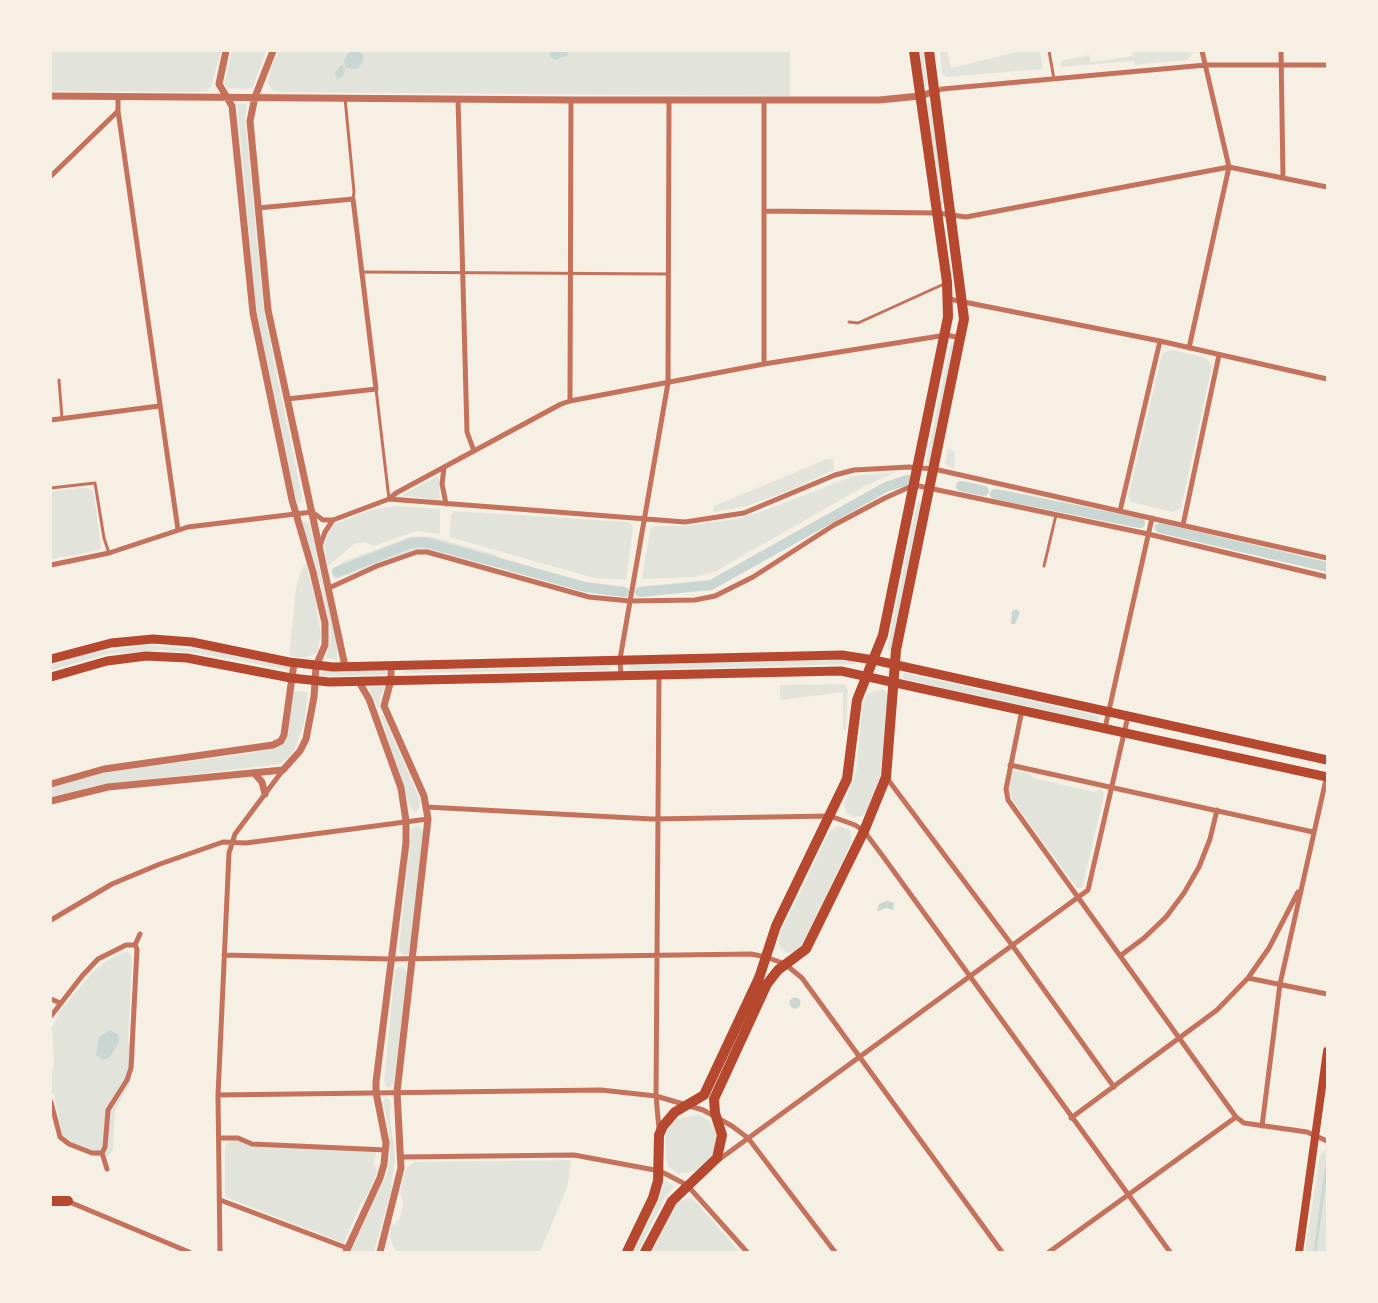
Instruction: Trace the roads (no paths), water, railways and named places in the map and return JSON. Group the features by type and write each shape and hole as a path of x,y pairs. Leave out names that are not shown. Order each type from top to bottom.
{"highway":[{"path":"627,1252 653,1198 660,1171 659,1135 668,1119 704,1095 759,978 776,926 830,816 850,770 857,700 883,635 946,335 949,299 914,51"},
{"path":"645,1252 662,1216 672,1201 687,1184 717,1158 722,1135 716,1116 714,1099 767,984 785,964 806,949 864,832 886,777 899,638 964,319 964,302 929,51"},
{"path":"51,1201 68,1201"}],"main road":[{"path":"51,659 111,643 153,639 192,642 316,666 391,666 842,655 874,660 1327,760"},
{"path":"51,677 107,661 166,656 208,661 315,682 841,671 867,675 1326,777"},
{"path":"1299,1252 1327,1051"}],"street":[{"path":"220,1252 218,1095 231,843 235,834 283,770 300,751 306,739 316,666 325,645 325,622 315,578 295,514 253,313 232,106 219,84 226,51"},
{"path":"272,51 254,98 250,121 268,310 346,666"},
{"path":"1189,348 1229,167 1202,51"},
{"path":"1281,51 1283,178"},
{"path":"51,96 880,100 920,96 942,89 1206,65 1327,65"},
{"path":"118,96 118,111 178,530"},
{"path":"458,99 467,432 474,451"},
{"path":"570,401 571,100"},
{"path":"621,676 620,659 668,383 669,100"},
{"path":"764,100 766,211 764,364"},
{"path":"51,176 118,111"},
{"path":"766,211 937,212 966,218 1229,167 1327,187"},
{"path":"258,208 353,199 376,389 286,398"},
{"path":"949,299 1160,341 1327,379"},
{"path":"51,565 109,554 178,530 312,512 323,520 332,520 389,499 396,493 570,401 764,364 946,335 961,338"},
{"path":"1120,511 1160,341"},
{"path":"1183,525 1219,355"},
{"path":"51,420 159,406"},
{"path":"389,499 685,522 735,514 771,503 845,472 868,468 917,467 934,469 1327,558"},
{"path":"444,468 442,484 446,504"},
{"path":"329,588 377,566 417,552 427,552 589,597 630,601 695,600 715,596 753,577 853,514 914,485 1148,534 1327,577"},
{"path":"1105,728 1152,518"},
{"path":"320,547 324,532 332,520"},
{"path":"51,784 104,768 273,745 281,741 284,735 294,663"},
{"path":"380,1252 399,1181 402,1157 396,1117 397,1092 428,819 418,782 386,709 385,697 391,680 391,666"},
{"path":"659,676 656,818 656,1096 659,1135"},
{"path":"220,1200 346,1250 380,1178 386,1150 385,1134 376,1092 390,960 406,843 406,821 401,788 374,714 359,682"},
{"path":"374,714 386,709"},
{"path":"1022,710 1006,789 1008,800 1120,956 1182,1038 1236,1116 1244,1123 1315,1135 1327,1141"},
{"path":"711,1165 1088,890 1128,716"},
{"path":"1010,765 1314,832"},
{"path":"51,801 108,787 283,770"},
{"path":"254,773 262,782 265,794"},
{"path":"1262,1126 1280,984 1327,773"},
{"path":"886,777 1012,945 1114,1087"},
{"path":"426,807 656,818 830,816 850,823 864,832 1170,1252"},
{"path":"1120,956 1150,932 1184,893 1199,867 1210,839 1217,810"},
{"path":"51,920 112,884 213,845 246,843 428,819"},
{"path":"1071,1118 1182,1038 1217,1010 1248,978 1274,941 1303,880"},
{"path":"134,945 140,934"},
{"path":"51,1016 98,959 126,945 134,945"},
{"path":"107,1169 102,1153 105,1147 108,1110 127,1080 131,1068 137,949 134,945"},
{"path":"224,955 390,960 751,954 785,964 802,978 861,1056 1002,1252"},
{"path":"1248,978 1327,994"},
{"path":"51,999 60,1003"},
{"path":"218,1095 601,1090 656,1096 716,1116 748,1138 835,1252"},
{"path":"51,1102 60,1136 69,1144 92,1153 102,1153"},
{"path":"1049,1252 1236,1116"},
{"path":"219,1138 244,1139 252,1144 386,1150"},
{"path":"402,1157 574,1155 660,1171 687,1184 747,1252"},
{"path":"51,1194 189,1252"}],"lane":[{"path":"1049,51 1054,78"},
{"path":"345,98 354,192 353,199"},
{"path":"361,272 668,274"},
{"path":"849,322 858,323 947,282"},
{"path":"58,380 62,418"},
{"path":"376,389 389,499"},
{"path":"51,488 95,483 104,538 109,554"},
{"path":"1044,566 1056,515"}],"waterway":[{"path":"640,592 711,585 886,487 907,480"},
{"path":"961,486 984,491"},
{"path":"995,494 1140,523"},
{"path":"1160,528 1327,567"},
{"path":"337,572 411,543 425,542 585,587 624,592"},
{"path":"1315,1252 1327,1164"}]}
